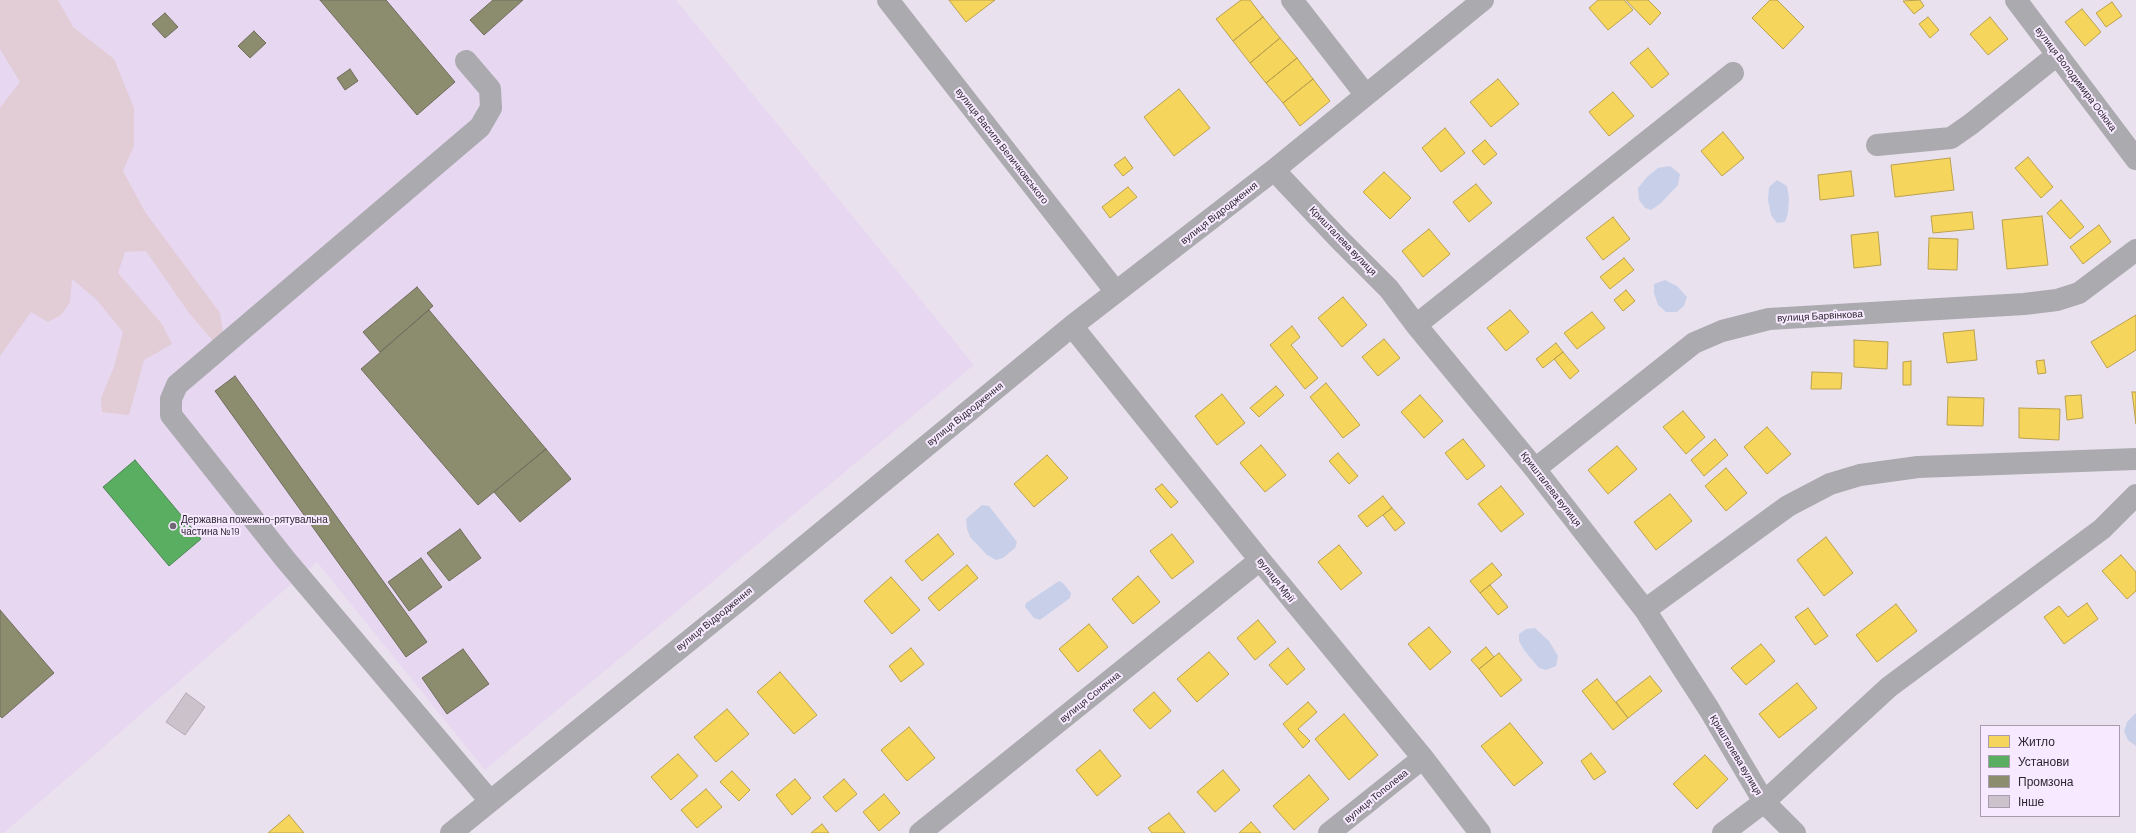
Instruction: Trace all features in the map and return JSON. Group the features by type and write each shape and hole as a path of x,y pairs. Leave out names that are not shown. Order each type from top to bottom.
{"street":[{"name":"вулиця Василя Величковського","path":"888,0 1116,292"},
{"path":"1292,0 1365,94"},
{"name":"вулиця Відродження","path":"451,833 743,597 1072,326 1274,170 1365,94 1483,0"},
{"name":"вулиця Володимира Осіюка","path":"2016,0 2136,159"},
{"path":"1877,145 1951,138 1971,124 2057,55"},
{"path":"466,61 490,89 491,108 480,127 177,385 172,399 171,415 285,559 490,801"},
{"path":"1416,325 1733,73"},
{"name":"Кришталева вулиця","path":"1274,170 1339,239 1389,289 1416,325 1535,469 1645,610 1709,709 1764,802 1795,833"},
{"name":"вулиця Барвінкова","path":"1535,469 1694,344 1722,331 1769,319 2024,304 2058,300 2079,293 2136,250"},
{"name":"вулиця Мрії","path":"1072,326 1260,560 1422,758 1480,833"},
{"path":"1645,610 1788,506 1830,484 1860,476 1918,467 2136,459"},
{"path":"1723,833 1764,802 1889,687 2102,529 2136,495"},
{"name":"вулиця Сонячна","path":"920,833 1260,560"},
{"name":"вулиця Тополева","path":"1329,833 1422,758"}],"shaded area":[{"path":"0,0 676,0 974,365 485,770 317,562 4,833 0,833"},
{"path":"0,0 58,0 73,27 114,59 134,108 134,146 123,171 145,212 220,313 224,339 213,341 189,313 146,251 125,252 118,273 162,324 172,344 144,360 129,415 102,412 101,398 114,367 123,332 96,299 72,279 70,302 61,315 48,322 31,312 0,356 0,108 20,82 0,49"}],"water":[{"path":"1670,166 1680,174 1678,185 1660,204 1651,210 1645,208 1639,200 1638,188 1647,177 1658,168"},
{"path":"1777,180 1787,186 1789,198 1788,213 1785,222 1777,223 1771,215 1768,200 1769,187"},
{"path":"1665,280 1677,286 1687,297 1684,306 1677,312 1666,312 1658,305 1654,293 1654,284"},
{"path":"982,505 989,506 1017,542 1015,548 1003,558 996,560 987,555 970,537 966,519"},
{"path":"1059,581 1063,583 1071,593 1070,598 1040,620 1034,618 1025,607 1026,603"},
{"path":"1535,628 1549,641 1558,656 1556,666 1546,670 1539,668 1524,650 1519,641 1519,634 1526,629"},
{"path":"2136,713 2136,746 2128,740 2124,731 2127,722"}],"building: Житло":[{"path":"949,0 995,0 966,22"},
{"path":"1241,0 1250,0 1263,17 1233,41 1216,19"},
{"path":"1598,0 1624,0 1633,10 1608,30 1589,8"},
{"path":"1626,0 1648,0 1661,13 1650,25"},
{"path":"1770,0 1777,0 1804,27 1783,49 1752,18"},
{"path":"1920,0 1924,6 1914,14 1903,1"},
{"path":"2112,2 2122,16 2106,27 2096,13"},
{"path":"2082,9 2101,32 2085,46 2065,22"},
{"path":"1263,17 1280,38 1250,63 1233,41"},
{"path":"1928,17 1939,30 1930,38 1919,24"},
{"path":"1990,17 2008,39 1988,55 1970,34"},
{"path":"1280,38 1297,58 1266,83 1250,63"},
{"path":"1648,48 1669,74 1652,88 1630,63"},
{"path":"1297,58 1313,79 1283,103 1266,83"},
{"path":"1313,79 1330,101 1300,126 1283,103"},
{"path":"1498,79 1519,104 1491,127 1470,102"},
{"path":"1179,89 1210,128 1174,156 1144,117"},
{"path":"1613,92 1634,116 1609,136 1589,112"},
{"path":"1445,128 1465,153 1441,172 1422,148"},
{"path":"1723,132 1744,158 1722,176 1701,151"},
{"path":"1485,140 1497,154 1484,165 1472,151"},
{"path":"1125,157 1133,168 1123,176 1114,165"},
{"path":"2028,157 2053,187 2041,198 2015,168"},
{"path":"1950,158 1954,190 1895,197 1891,165"},
{"path":"1851,171 1854,196 1820,200 1818,175"},
{"path":"1384,172 1411,198 1390,219 1363,192"},
{"path":"1476,184 1492,203 1469,222 1453,202"},
{"path":"1128,187 1137,197 1110,218 1102,207"},
{"path":"2061,200 2084,227 2070,239 2047,213"},
{"path":"1972,212 1974,229 1933,233 1931,216"},
{"path":"2042,216 2048,265 2007,269 2002,220"},
{"path":"1613,217 1630,239 1603,260 1586,238"},
{"path":"2099,225 2111,242 2083,264 2070,247"},
{"path":"1429,229 1450,254 1423,277 1402,251"},
{"path":"1878,232 1881,265 1854,268 1851,235"},
{"path":"1929,238 1958,239 1957,270 1928,269"},
{"path":"1624,258 1634,270 1610,289 1600,277"},
{"path":"1626,290 1635,301 1623,311 1614,300"},
{"path":"1343,297 1367,325 1342,347 1318,318"},
{"path":"1510,310 1529,332 1506,351 1487,328"},
{"path":"1592,312 1605,328 1577,349 1564,333"},
{"path":"2136,315 2136,350 2107,368 2091,342"},
{"path":"1292,326 1300,337 1291,345 1318,378 1305,389 1270,345"},
{"path":"1974,330 1977,360 1947,363 1943,333"},
{"path":"1384,339 1400,358 1378,376 1362,357"},
{"path":"1854,340 1888,342 1887,369 1854,367"},
{"path":"1556,343 1563,352 1543,368 1536,359"},
{"path":"1563,352 1579,371 1570,379 1554,359"},
{"path":"2044,360 2046,373 2038,374 2036,361"},
{"path":"1911,361 1911,385 1903,385 1903,362"},
{"path":"1812,372 1842,373 1841,389 1811,389"},
{"path":"1326,383 1360,425 1343,438 1310,397"},
{"path":"1276,386 1284,395 1259,417 1250,408"},
{"path":"2132,392 2136,392 2136,424"},
{"path":"1222,394 1245,423 1217,445 1195,416"},
{"path":"1420,395 1443,421 1424,438 1401,412"},
{"path":"2081,395 2083,418 2067,420 2065,396"},
{"path":"1948,397 1984,398 1983,426 1947,425"},
{"path":"2019,408 2060,409 2059,440 2019,438"},
{"path":"1683,411 1705,437 1686,454 1663,427"},
{"path":"1767,427 1791,454 1767,474 1744,447"},
{"path":"1463,439 1485,466 1467,480 1445,453"},
{"path":"1715,439 1728,455 1704,476 1691,460"},
{"path":"1261,445 1286,475 1265,492 1240,463"},
{"path":"1617,446 1637,469 1608,494 1588,470"},
{"path":"1338,453 1358,476 1349,484 1329,461"},
{"path":"1047,455 1068,478 1034,507 1014,484"},
{"path":"1726,468 1747,493 1726,511 1705,486"},
{"path":"1162,484 1178,502 1171,508 1155,489"},
{"path":"1501,486 1524,514 1501,532 1478,504"},
{"path":"1670,494 1692,521 1656,550 1634,522"},
{"path":"1383,496 1392,508 1367,527 1358,516"},
{"path":"1392,508 1405,523 1395,531 1383,515"},
{"path":"938,534 954,554 922,581 905,561"},
{"path":"1172,534 1194,562 1172,579 1150,551"},
{"path":"1826,537 1853,573 1824,596 1797,560"},
{"path":"1339,545 1362,573 1341,590 1318,562"},
{"path":"2121,555 2136,572 2136,591 2127,599 2102,571"},
{"path":"1492,563 1502,575 1480,593 1470,581"},
{"path":"967,565 978,578 939,611 928,598"},
{"path":"1138,576 1160,602 1133,624 1112,599"},
{"path":"891,577 920,610 892,634 864,601"},
{"path":"1490,585 1508,607 1498,615 1480,593"},
{"path":"2087,603 2098,619 2064,644 2044,617 2059,606 2068,617"},
{"path":"1896,604 1917,631 1877,662 1856,635"},
{"path":"1808,608 1828,636 1815,645 1795,617"},
{"path":"1258,620 1276,642 1255,660 1237,638"},
{"path":"1089,624 1108,647 1078,672 1059,649"},
{"path":"1429,627 1451,652 1430,670 1408,644"},
{"path":"1761,644 1775,661 1746,685 1731,668"},
{"path":"1486,647 1494,657 1479,669 1471,660"},
{"path":"911,648 924,664 901,682 889,666"},
{"path":"1288,648 1305,669 1287,685 1269,665"},
{"path":"1209,652 1229,674 1197,702 1177,679"},
{"path":"1499,653 1522,680 1501,697 1479,669"},
{"path":"780,672 817,715 794,734 757,692"},
{"path":"1650,676 1662,691 1628,718 1616,702"},
{"path":"1597,679 1628,718 1613,730 1582,691"},
{"path":"1797,683 1817,708 1779,738 1759,714"},
{"path":"1154,692 1171,711 1150,729 1133,710"},
{"path":"1308,702 1317,712 1298,729 1310,741 1303,748 1283,724"},
{"path":"727,709 749,734 716,762 694,737"},
{"path":"1344,714 1378,755 1349,780 1315,739"},
{"path":"1510,723 1543,763 1514,786 1481,746"},
{"path":"909,727 935,758 907,781 881,750"},
{"path":"1100,750 1121,776 1097,796 1076,770"},
{"path":"1591,753 1606,772 1594,780 1581,761"},
{"path":"678,754 698,776 671,800 651,777"},
{"path":"1705,755 1728,779 1697,809 1673,784"},
{"path":"1223,770 1240,790 1215,812 1197,792"},
{"path":"732,771 750,790 739,801 720,782"},
{"path":"1309,775 1329,799 1294,830 1273,806"},
{"path":"795,779 811,798 792,815 776,795"},
{"path":"844,779 857,794 836,812 823,797"},
{"path":"706,789 722,807 697,828 681,810"},
{"path":"884,794 900,813 879,831 863,812"},
{"path":"1169,813 1185,833 1152,833 1148,828"},
{"path":"289,815 304,833 268,833"},
{"path":"1251,822 1261,833 1239,833"},
{"path":"822,824 829,833 811,833"}],"building: Установи":[{"path":"135,460 201,539 169,566 103,487"}],"building: Промзона":[{"path":"320,0 386,0 455,82 417,115"},
{"path":"493,0 523,0 484,35 470,20"},
{"path":"165,13 178,27 165,38 152,24"},
{"path":"254,31 266,43 250,58 238,46"},
{"path":"350,69 358,81 345,90 337,78"},
{"path":"417,287 433,306 380,352 363,332"},
{"path":"429,310 546,449 478,505 361,369"},
{"path":"235,376 427,642 406,657 215,391"},
{"path":"546,449 571,479 520,522 494,492"},
{"path":"460,529 481,558 449,581 427,553"},
{"path":"421,558 442,587 409,611 388,582"},
{"path":"0,610 54,673 2,718 0,716"},
{"path":"463,649 489,684 447,714 422,678"}],"building: Інше":[{"path":"186,693 205,707 185,735 166,722"}],"place":[{"name":"Державна пожежно-рятувальна частина №19","path":"173,526"}]}
